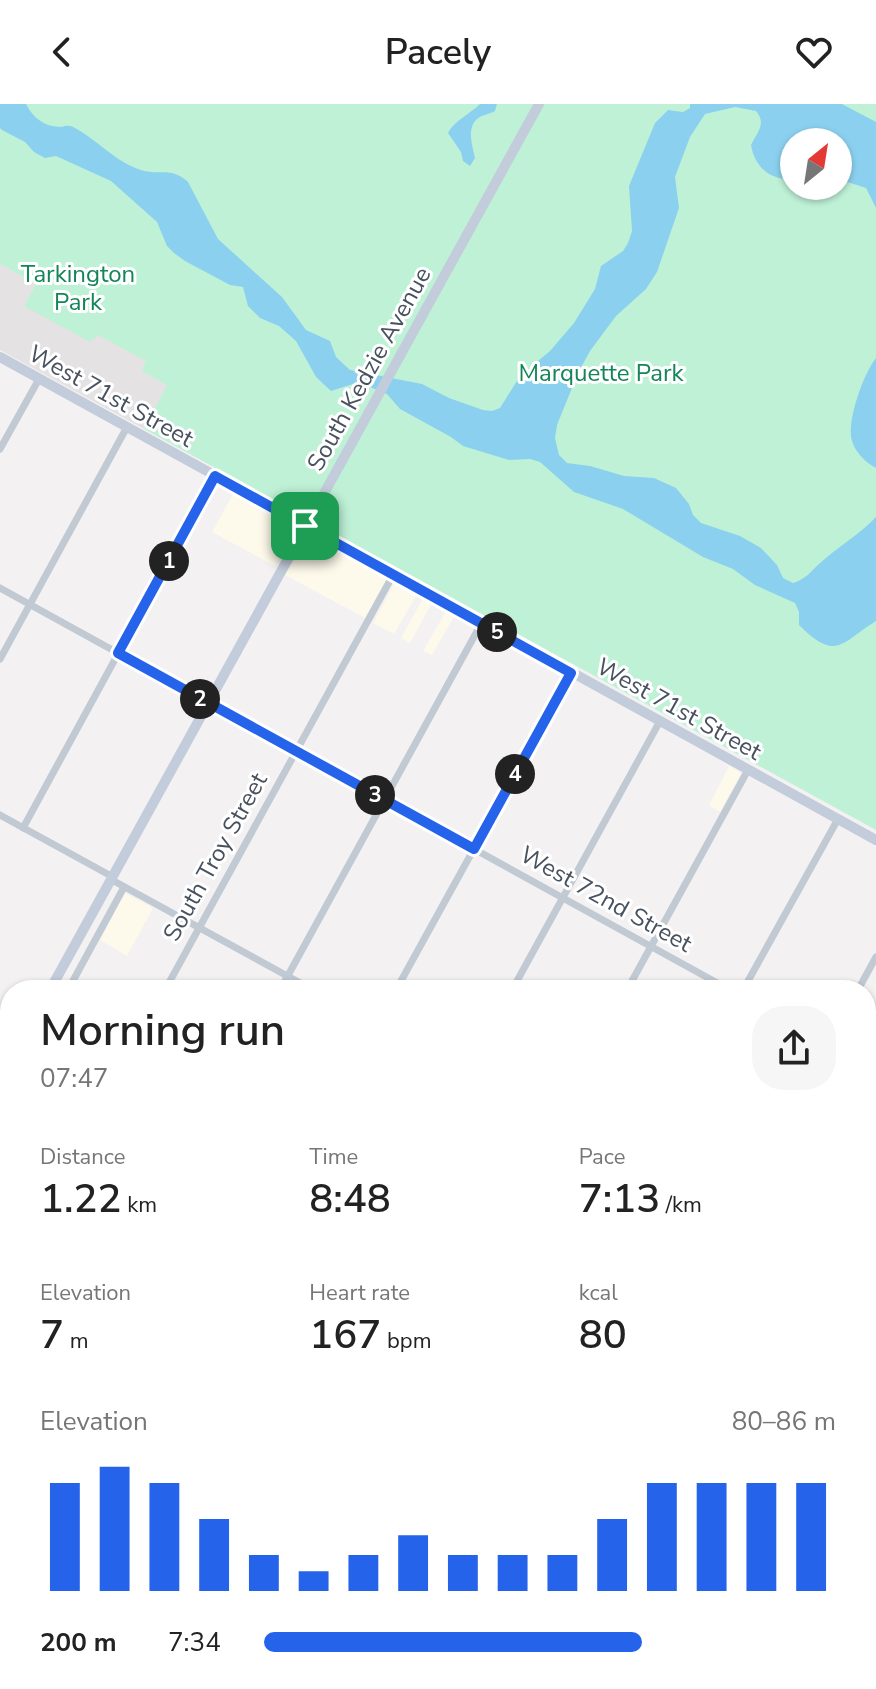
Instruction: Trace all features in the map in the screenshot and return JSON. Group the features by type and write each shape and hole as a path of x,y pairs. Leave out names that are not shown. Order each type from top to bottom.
{"main road":[{"name":"South Kedzie Avenue","path":"56,980 539,104"},
{"name":"West 71st Street","path":"0,357 876,840"}],"street":[{"path":"0,449 39,379"},
{"path":"0,659 127,427"},
{"path":"23,828 215,476"},
{"name":"South Troy Street","path":"170,980 393,575"},
{"name":"West 72nd Street","path":"0,588 712,980"},
{"path":"286,980 481,624"},
{"path":"402,980 571,673"},
{"path":"517,980 660,721"},
{"path":"632,980 748,770"},
{"path":"0,815 295,980"},
{"path":"749,980 838,819"},
{"path":"73,980 124,887"},
{"path":"863,980 876,957"}],"shaded area":[{"path":"0,264 36,284 24,306 98,334 147,361 142,371 168,385 144,429 0,350"},
{"path":"233,494 294,528 275,566 212,532"},
{"path":"310,536 387,579 365,618 285,575"},
{"path":"395,582 417,595 394,634 373,623"},
{"path":"423,598 432,603 410,643 401,638"},
{"path":"446,611 455,615 432,655 423,651"},
{"path":"729,766 741,773 720,812 709,805"},
{"path":"125,893 153,908 127,956 100,940"}],"green space":[{"name":"Marquette Park","path":"0,104 876,104 876,830 144,429 167,385 142,371 146,361 98,335 90,342 24,306 36,284 0,264"}],"water":[{"path":"0,104 26,104 40,121 55,127 73,127 132,166 148,172 182,177 188,182 218,239 282,297 306,330 330,341 336,357 350,370 422,384 449,398 492,411 500,408 520,376 550,351 574,323 595,289 601,266 623,251 628,243 632,231 629,186 655,123 668,110 683,112 690,108 690,104 842,104 876,122 876,208 866,188 852,184 852,128 780,128 780,178 765,171 753,153 751,145 761,124 756,111 735,107 705,114 690,137 675,177 679,208 657,272 646,289 616,316 590,351 557,425 555,438 559,455 567,463 624,476 654,478 676,488 701,523 740,536 761,548 777,565 783,578 793,583 801,580 876,517 876,621 846,642 830,646 822,643 799,625 795,603 755,585 733,569 703,557 623,509 574,492 540,462 509,460 463,446 400,409 387,394 365,385 353,384 331,391 316,377 296,341 279,326 260,318 248,306 243,287 230,285 174,253 167,246 157,222 111,181 56,156 45,158 0,128"},
{"path":"480,104 497,104 495,111 474,123 471,138 475,158 470,166 463,161 461,152 448,133"},
{"path":"876,358 876,468 858,453 851,432 857,398"}],"route":[{"path":"215,476 305,526 571,673 474,849 118,653 215,476"}],"park label":[{"name":"Tarkington Park","path":"78,288"}]}
